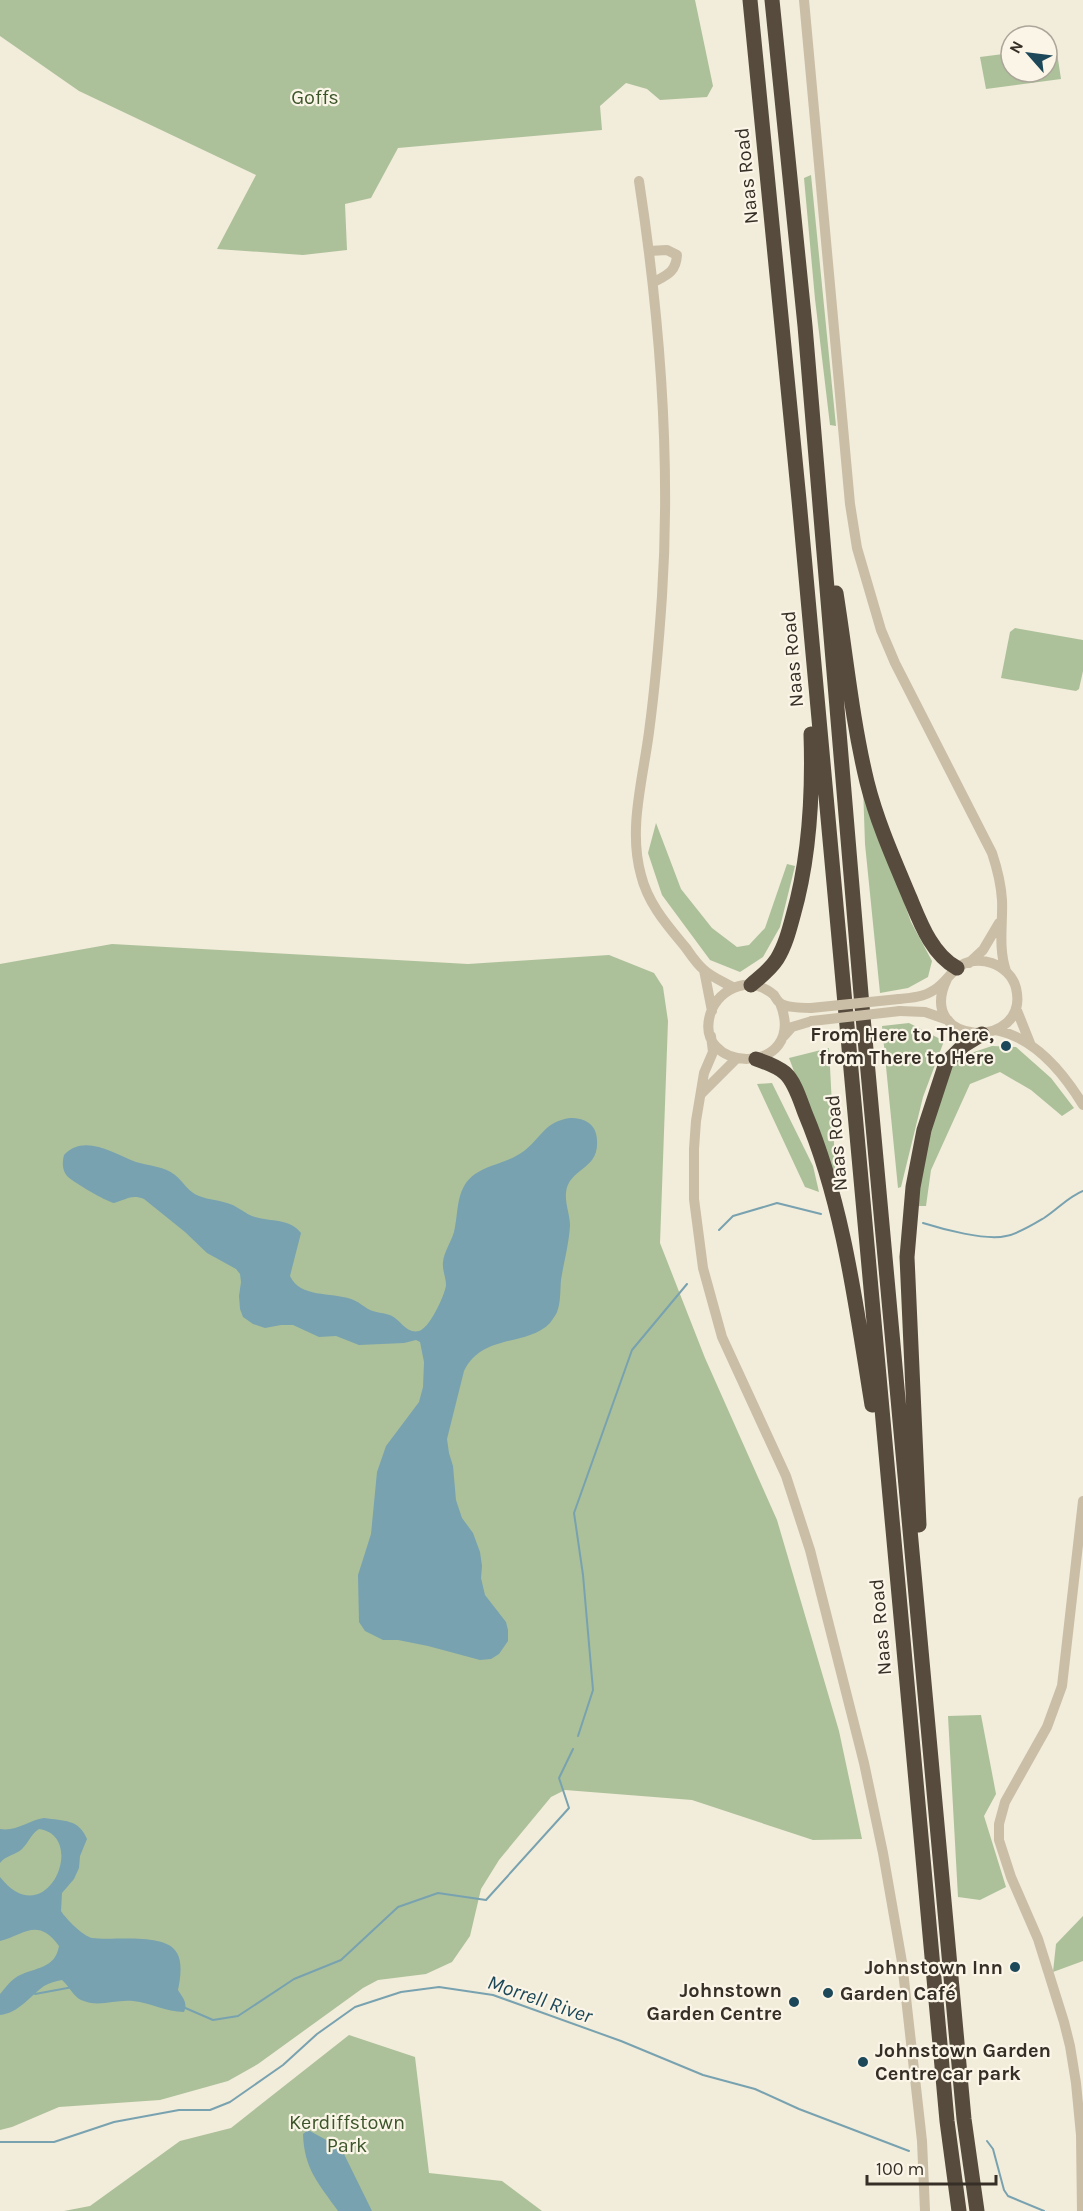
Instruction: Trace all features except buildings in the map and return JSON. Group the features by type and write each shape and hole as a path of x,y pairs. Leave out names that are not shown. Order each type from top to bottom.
{"highway":[{"name":"Naas Road","path":"750,0 799,500 945,2109 958,2211"},
{"name":"Naas Road","path":"772,0 805,326 862,1006 964,2119 977,2211"},
{"path":"805,326 832,563 857,736 867,782 888,847 919,919 940,955 958,970"},
{"path":"751,985 777,960 785,943 802,882 808,835 812,758 803,643 799,500"},
{"path":"924,1684 924,1617 908,1288 909,1220 922,1138 946,1063 954,1053 989,1032"},
{"path":"756,1059 785,1073 796,1089 827,1172 839,1220 855,1299 874,1423 906,1687"}],"street":[{"path":"804,0 850,504 857,548 872,603 895,663 992,853 1000,880 1000,956 1016,988 1016,1008 1030,1043"},
{"path":"639,181 654,282 660,352 664,459 662,595 650,730 636,822 635,849 648,895 660,915 704,970 734,988"},
{"path":"649,251 667,250 676,255 676,266 670,274 654,282"},
{"path":"780,1003 811,1008 915,998 933,991 982,950 1001,920"},
{"path":"1006,971 988,962 958,970 941,996 944,1013 948,1020 960,1030 1006,1032 1030,1043 1056,1068 1083,1105"},
{"path":"704,970 712,1011 710,1028 713,1052 704,1073 695,1131 694,1199 703,1268 722,1337 786,1476 810,1550 864,1763 902,1962 921,2141 925,2211"},
{"path":"712,1011 720,997 734,988 751,985 768,990 780,1003 785,1020 782,1039"},
{"path":"989,1032 1011,1017 1016,1008"},
{"path":"711,1036 721,1051 736,1059 756,1059 772,1051 792,1027 812,1021 900,1011 925,1012 948,1020"},
{"path":"700,1094 736,1059"},
{"path":"1082,2211 1082,2135 1077,2084 1064,2022 1038,1939 1002,1854 999,1832 1005,1802 1047,1727 1062,1686 1083,1501"}],"green space":[{"name":"Goffs","path":"0,0 695,0 713,86 707,97 660,100 647,89 626,83 600,106 602,130 398,148 371,198 345,204 347,250 303,255 217,249 256,175 79,91 0,36"},
{"path":"999,55 999,84 1024,84 986,89 980,57"},
{"path":"811,175 836,426 830,425 815,299 804,178"},
{"path":"1015,628 1083,640 1083,671 1079,689 1076,691 1001,678 1010,632"},
{"path":"863,786 911,922 932,961 928,977 908,988 880,993 865,844"},
{"path":"656,823 681,889 712,928 737,947 749,945 765,928 787,864 795,866 780,927 763,957 740,972 710,960 662,895 648,853"},
{"path":"112,944 468,964 609,955 654,973 663,987 668,1021 660,1243 705,1358 777,1520 839,1731 862,1839 813,1840 692,1800 565,1790 551,1797 499,1860 481,1889 470,1936 452,1962 426,1974 378,1980 363,1988 258,2064 228,2081 160,2100 59,2107 0,2130 0,964"},
{"path":"909,1023 944,1041 923,1097 901,1187 898,1188 882,1026"},
{"path":"992,1046 1016,1047 1051,1078 1074,1108 1062,1116 1031,1090 1000,1072 970,1084 931,1170 926,1206 916,1206 932,1118 953,1059"},
{"path":"829,1048 836,1182 789,1058"},
{"path":"772,1083 813,1166 819,1192 805,1187 757,1084"},
{"path":"981,1715 996,1794 984,1816 1006,1887 980,1900 958,1897 948,1716"},
{"path":"1083,1916 1083,1961 1053,1972 1056,1944"},
{"name":"Kerdiffstown Park","path":"349,2035 415,2057 429,2173 502,2181 542,2211 64,2211 90,2206 180,2141 231,2128"}],"water":[{"path":"570,1118 581,1119 590,1124 595,1131 597,1141 593,1158 572,1178 566,1193 570,1225 557,1312 550,1323 540,1330 493,1345 472,1359 464,1371 447,1439 453,1466 456,1500 462,1518 473,1533 480,1552 481,1578 485,1595 506,1622 508,1641 499,1654 491,1659 480,1660 428,1646 398,1640 383,1640 365,1631 359,1622 358,1575 371,1534 377,1472 386,1446 419,1402 423,1387 424,1362 420,1342 416,1340 404,1343 359,1345 336,1336 319,1337 293,1325 265,1328 253,1324 243,1317 240,1309 241,1282 240,1274 236,1269 207,1253 144,1199 132,1197 114,1203 77,1183 65,1172 64,1155 72,1149 90,1145 109,1150 136,1162 166,1170 199,1196 230,1204 261,1219 291,1225 301,1233 290,1276 301,1288 354,1300 370,1310 392,1316 411,1331 419,1331 436,1311 443,1296 446,1285 444,1258 454,1232 464,1186 475,1174 524,1151 549,1126"},
{"path":"44,1818 75,1824 84,1832 87,1839 74,1879 62,1893 61,1911 63,1914 88,1937 151,1940 171,1946 180,1962 178,1990 185,2003 184,2012 133,2001 88,2002 73,1994 62,1980 44,1986 19,2008 0,2015 0,1994 18,1976 49,1963 57,1954 59,1946 51,1937 38,1930 24,1932 0,1941 0,1877 17,1892 33,1895 46,1890 56,1878 61,1863 60,1848 54,1835 39,1829 22,1849 0,1863 0,1829 12,1829"},
{"path":"308,2130 343,2152 372,2211 338,2211 314,2176 306,2157 303,2134"}],"waterway":[{"path":"923,1223 976,1236 1006,1236 1036,1223 1083,1191"},
{"name":"Morrell River","path":"719,1230 733,1216 777,1203 821,1214"},
{"path":"578,1736 593,1690 583,1575 574,1513 632,1350 687,1284"},
{"path":"183,2007 213,2020 238,2016 294,1979 341,1960 398,1907 438,1893 486,1900 569,1808 559,1778 573,1749"},
{"path":"35,1994 73,1987"},
{"name":"Morrell River","path":"0,2142 54,2142 114,2122 179,2110 210,2110 230,2102 283,2065 317,2034 355,2007 401,1992 439,1987 493,1995 621,2041 703,2075 755,2089 799,2109 909,2151"},
{"path":"987,2141 993,2149 1004,2190 1008,2196 1044,2211"}],"place":[{"name":"From Here to There, from There to Here","path":"1006,1046"},
{"name":"Johnstown Inn","path":"1015,1967"},
{"name":"Garden Café","path":"828,1993"},
{"name":"Johnstown Garden Centre","path":"794,2002"},
{"name":"Johnstown Garden Centre car park","path":"863,2062"}]}
